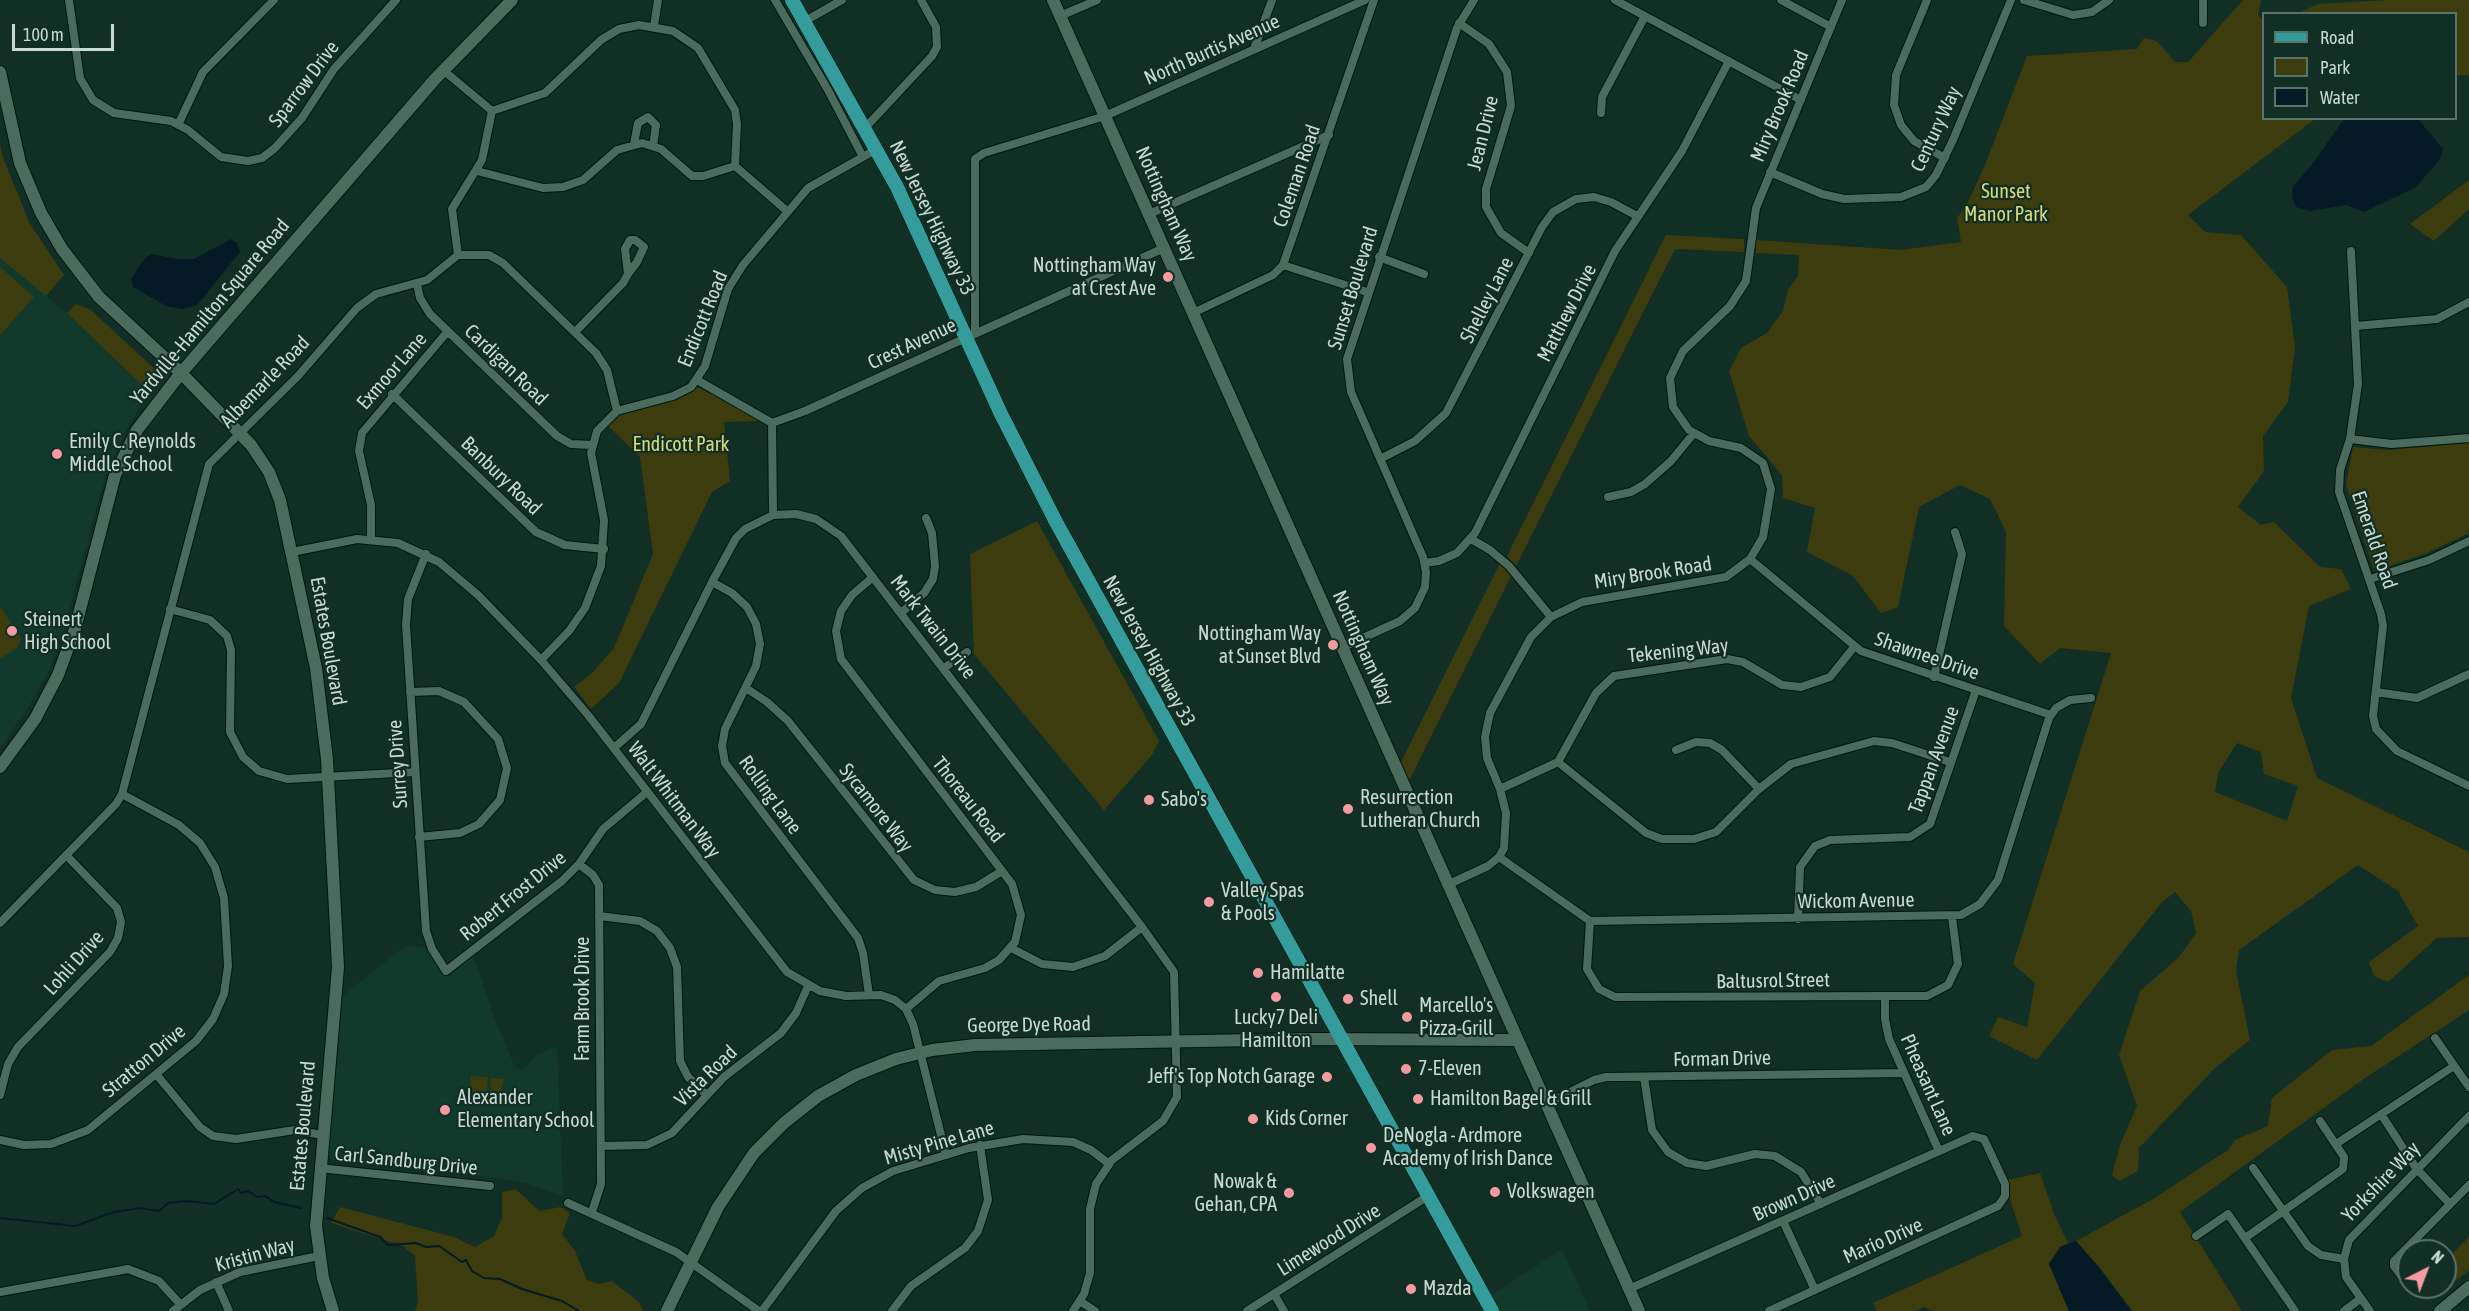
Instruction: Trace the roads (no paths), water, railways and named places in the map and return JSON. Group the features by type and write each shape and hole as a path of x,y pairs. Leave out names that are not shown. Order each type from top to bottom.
{"main road":[{"name":"New Jersey Highway 33","path":"792,0 878,149 970,335 1056,522 1492,1311"}],"street":[{"name":"Sparrow Drive","path":"69,0 75,30 78,68 89,95 99,105 114,113 178,125 221,157 237,161 262,158 270,153 302,118 334,69 396,0"},
{"path":"178,125 203,72 274,0"},
{"name":"Yardville-Hamilton Square Road","path":"0,767 35,719 68,652 120,461 137,430 181,373 443,70 512,0"},
{"path":"654,26 658,0"},
{"path":"775,0 828,90 862,157"},
{"path":"805,21 842,0"},
{"path":"866,127 932,56 937,47 936,27 921,0"},
{"name":"Nottingham Way","path":"1053,0 1639,1311"},
{"path":"1060,16 1097,0"},
{"path":"1254,50 1272,0"},
{"name":"North Burtis Avenue","path":"970,335 975,159 984,153 1105,116 1365,0"},
{"name":"Coleman Road","path":"1283,265 1374,0"},
{"name":"Sunset Boulevard","path":"1341,648 1408,615 1424,591 1425,563 1351,392 1346,371 1349,349 1367,292 1459,23 1474,0"},
{"path":"1615,0 1801,99"},
{"path":"1781,0 1831,27"},
{"name":"Miry Brook Road","path":"1694,434 1682,423 1673,407 1669,388 1672,368 1683,351 1730,306 1741,291 1749,269 1756,208 1842,0"},
{"path":"1928,0 1896,75 1894,105 1901,125 1914,141 1945,158"},
{"name":"Century Way","path":"1770,172 1832,197 1901,197 1926,187 1945,158 2011,0"},
{"path":"2024,0 2073,15 2092,12 2109,0"},
{"path":"2203,0 2203,23"},
{"path":"1601,113 1602,97 1645,16"},
{"name":"Jean Drive","path":"1459,23 1489,44 1507,72 1511,106 1486,189 1486,207 1494,225 1501,233 1529,253"},
{"path":"492,111 545,93 612,33 629,26 654,26 682,35 706,58 735,110 737,124 735,166"},
{"name":"Matthew Drive","path":"1425,563 1448,557 1471,539 1615,251 1682,151 1729,61"},
{"path":"443,70 492,111"},
{"name":"Estates Boulevard","path":"0,72 20,163 41,213 62,249 99,297 181,373 240,433 260,458 275,487 292,552 316,669 328,777 338,968 315,1206 319,1256 333,1311"},
{"path":"492,111 486,147 477,171 452,209 458,255 480,253 497,259 575,332 596,353 607,370 617,411 603,422 592,444 591,463 604,520 604,549 597,582 585,608 568,631 541,660"},
{"path":"634,144 638,123 648,117 656,125 653,146"},
{"path":"1149,214 1329,135"},
{"path":"477,171 543,188 563,188 583,180 617,150 634,144 653,146 692,176 702,176 735,166"},
{"name":"Endicott Road","path":"617,411 674,396 697,380 705,366 724,302 735,277 787,211 817,181 878,149"},
{"path":"735,166 787,211"},
{"name":"Shelley Lane","path":"1380,459 1420,438 1446,413 1529,253 1553,212 1576,199 1602,199 1637,216"},
{"name":"Crest Avenue","path":"772,423 805,411 1164,248"},
{"name":"Emerald Road","path":"2351,251 2358,384 2350,439 2340,470 2338,492 2370,579 2383,626 2373,716 2376,729 2397,751 2469,786"},
{"name":"Albemarle Road","path":"0,923 116,804 122,794 206,471 240,433 298,376 357,308 376,294 417,284 435,276 458,255"},
{"path":"1379,257 1424,274"},
{"path":"1193,313 1273,274 1283,265 1367,292"},
{"path":"575,332 628,274"},
{"name":"Cardigan Road","path":"417,284 425,307 557,436 571,444 592,444"},
{"path":"2355,326 2437,319 2469,302"},
{"name":"Exmoor Lane","path":"371,539 371,505 360,458 360,442 366,425 448,331"},
{"path":"697,380 772,423 773,515"},
{"name":"Banbury Road","path":"392,394 536,532 565,545 604,549"},
{"path":"1608,497 1631,492 1645,484 1671,461 1694,434 1709,441 1750,452 1768,472 1771,489 1766,527 1758,548 1750,560"},
{"path":"2350,439 2392,444 2469,438"},
{"name":"Mark Twain Drive","path":"614,748 641,724 736,538 753,524 773,515 796,513 826,524 841,536 944,668 1174,972 1178,1042"},
{"path":"901,613 924,593 933,579 935,566 932,533 926,518"},
{"path":"1934,677 1962,554 1955,532"},
{"name":"Walt Whitman Way","path":"292,552 343,541 371,539 398,543 426,554 447,568 478,595 541,660 614,748 777,962 808,986 834,995 889,997 906,1009"},
{"path":"1471,539 1500,558 1551,617"},
{"path":"2370,579 2429,560 2469,541"},
{"name":"Surrey Drive","path":"426,554 412,587 406,612 426,931 432,949 446,971"},
{"name":"Miry Brook Road","path":"1499,856 1504,848 1506,826 1500,789 1487,758 1486,725 1524,647 1551,617 1570,606 1593,599 1717,580 1736,571 1750,560"},
{"name":"Shawnee Drive","path":"1750,560 1854,647 1871,656 2051,715"},
{"name":"Thoreau Road","path":"873,577 852,595 841,611 836,631 841,659 1012,884 1020,904 1021,924 1011,948"},
{"name":"Rolling Lane","path":"712,582 740,599 756,624 759,655 746,688 725,729 722,746 725,763 858,938 863,953 869,995"},
{"path":"170,609 210,620 227,636 231,650 229,722 233,741 243,757 259,771 278,778 415,772"},
{"name":"Tekening Way","path":"1558,762 1596,693 1614,676 1727,659 1743,662 1782,685 1801,687 1830,677 1854,647"},
{"path":"944,668 967,652"},
{"path":"2376,692 2417,698 2469,674"},
{"name":"Sycamore Way","path":"746,688 767,702 788,721 914,880 935,890 955,892 976,888 1002,871"},
{"name":"Tappan Avenue","path":"1798,919 1799,875 1809,852 1830,840 1903,838 1917,834 1934,818 1950,762 1976,690"},
{"path":"410,692 439,691 464,702 498,739 507,768 500,800 479,824 460,833 419,837"},
{"path":"2051,715 2070,700 2091,699"},
{"name":"Wickom Avenue","path":"1590,921 1952,917 1971,910 1994,889 2051,715"},
{"path":"1500,789 1558,762 1640,828 1662,838 1694,839 1710,836 1759,789 1791,764 1874,741 1892,743 1950,762"},
{"path":"1676,750 1696,742 1710,743 1722,750 1759,789"},
{"name":"Robert Frost Drive","path":"446,971 562,881 579,864 603,829 647,792"},
{"name":"Stratton Drive","path":"0,1140 37,1145 77,1136 196,1041 219,1006 228,966 224,898 215,867 191,834 122,794"},
{"name":"Lohli Drive","path":"0,1095 8,1064 18,1047 110,952 118,938 121,922 117,908 66,855"},
{"path":"1448,885 1488,866 1499,856 1590,921"},
{"name":"Farm Brook Drive","path":"579,864 593,875 599,885 601,1184 592,1212"},
{"path":"599,916 640,921 657,932 670,948 677,967 680,1061 688,1077 707,1095"},
{"name":"Baltusrol Street","path":"1590,921 1587,969 1599,989 1616,998 1927,996 1948,985 1958,964 1952,917"},
{"path":"946,1155 921,1052 906,1009 933,984 990,966 1011,948 1042,963 1073,967 1105,956 1142,927"},
{"name":"Vista Road","path":"601,1146 647,1145 663,1139 740,1063 789,1024 808,986"},
{"name":"Pheasant Lane","path":"1886,996 1886,1029 1939,1151"},
{"path":"2436,1038 2469,1087"},
{"name":"George Dye Road","path":"667,1311 729,1188 754,1153 784,1122 818,1096 856,1075 921,1052 975,1045 1342,1039 1517,1040"},
{"path":"1073,1311 1080,1301 1090,1274 1093,1195 1108,1163 1163,1121 1174,1106 1179,1087 1178,1042"},
{"path":"2336,1144 2454,1066"},
{"name":"Forman Drive","path":"1546,1104 1593,1080 1644,1077 1904,1073"},
{"path":"156,1074 200,1127 213,1136 236,1139 295,1130 322,1135"},
{"path":"1644,1077 1652,1130 1662,1146 1677,1159 1706,1166 1745,1155 1775,1156 1802,1172 1821,1204"},
{"path":"2381,1114 2416,1168 2450,1204"},
{"name":"Yorkshire Way","path":"2344,1259 2354,1232 2469,1116"},
{"path":"2245,1238 2343,1169 2344,1157 2320,1121"},
{"name":"Brown Drive","path":"1629,1289 1973,1136 1984,1139 2005,1184 2005,1196"},
{"name":"Misty Pine Lane","path":"760,1311 826,1222 848,1199 893,1172 980,1145 1023,1139 1063,1140 1082,1145 1108,1163"},
{"path":"892,1311 911,1286 965,1248 978,1231 988,1200 980,1145"},
{"name":"Carl Sandburg Drive","path":"319,1168 490,1186"},
{"path":"2253,1168 2314,1251 2329,1257 2344,1259 2346,1277 2370,1311"},
{"path":"2416,1239 2469,1185"},
{"name":"Limewood Drive","path":"1247,1311 1428,1196"},
{"name":"Mario Drive","path":"1769,1311 1993,1210 2005,1196"},
{"path":"568,1203 592,1212 691,1262 760,1311"},
{"path":"2196,1236 2228,1214 2295,1311"},
{"path":"1783,1221 1815,1290"},
{"name":"Kristin Way","path":"172,1311 216,1282 259,1267 319,1256"},
{"path":"0,1292 128,1269 149,1275 159,1281 180,1304"},
{"path":"216,1282 229,1311"},
{"path":"2440,1311 2469,1287"},
{"path":"1274,1294 1284,1311"},
{"path":"2344,1311 2360,1299"},
{"path":"1080,1301 1095,1311"}],"water":[{"path":"2343,120 2419,120 2443,149 2440,159 2416,187 2364,212 2347,205 2310,211 2296,207 2292,198 2293,186 2311,166"},
{"path":"231,239 237,243 240,252 197,305 183,309 166,306 133,287 131,279 142,262 151,254 178,259 194,259"},
{"path":"2076,1241 2132,1311 2069,1311 2049,1264 2060,1247"}],"waterway":[{"path":"0,1218 75,1226 114,1212 141,1208 159,1211 168,1203 186,1201 214,1204 238,1189 241,1193 248,1191 257,1197 265,1196 274,1202 301,1208"},
{"path":"327,1218 380,1237 388,1245 416,1243 426,1247 439,1246 462,1262 466,1260 472,1271 484,1278 500,1279 522,1289 562,1301 579,1311"}],"place":[{"name":"Nottingham Way at Crest Ave","path":"1168,277"},
{"name":"Emily C. Reynolds Middle School","path":"57,454"},
{"name":"Steinert High School","path":"12,631"},
{"name":"Nottingham Way at Sunset Blvd","path":"1333,645"},
{"name":"Sabo's","path":"1149,800"},
{"name":"Resurrection Lutheran Church","path":"1348,809"},
{"name":"Valley Spas & Pools","path":"1209,902"},
{"name":"Hamilatte","path":"1258,973"},
{"name":"Lucky7 Deli Hamilton","path":"1276,997"},
{"name":"Shell","path":"1348,999"},
{"name":"Marcello's Pizza-Grill","path":"1407,1017"},
{"name":"7-Eleven","path":"1406,1069"},
{"name":"Jeff's Top Notch Garage","path":"1327,1077"},
{"name":"Hamilton Bagel & Grill","path":"1418,1099"},
{"name":"Alexander Elementary School","path":"445,1110"},
{"name":"Kids Corner","path":"1253,1119"},
{"name":"DeNogla - Ardmore Academy of Irish Dance","path":"1371,1148"},
{"name":"Volkswagen","path":"1495,1192"},
{"name":"Nowak & Gehan, CPA","path":"1289,1193"},
{"name":"Mazda","path":"1411,1289"}],"park label":[{"name":"Sunset Manor Park","path":"2006,204"},
{"name":"Endicott Park","path":"681,445"}]}
